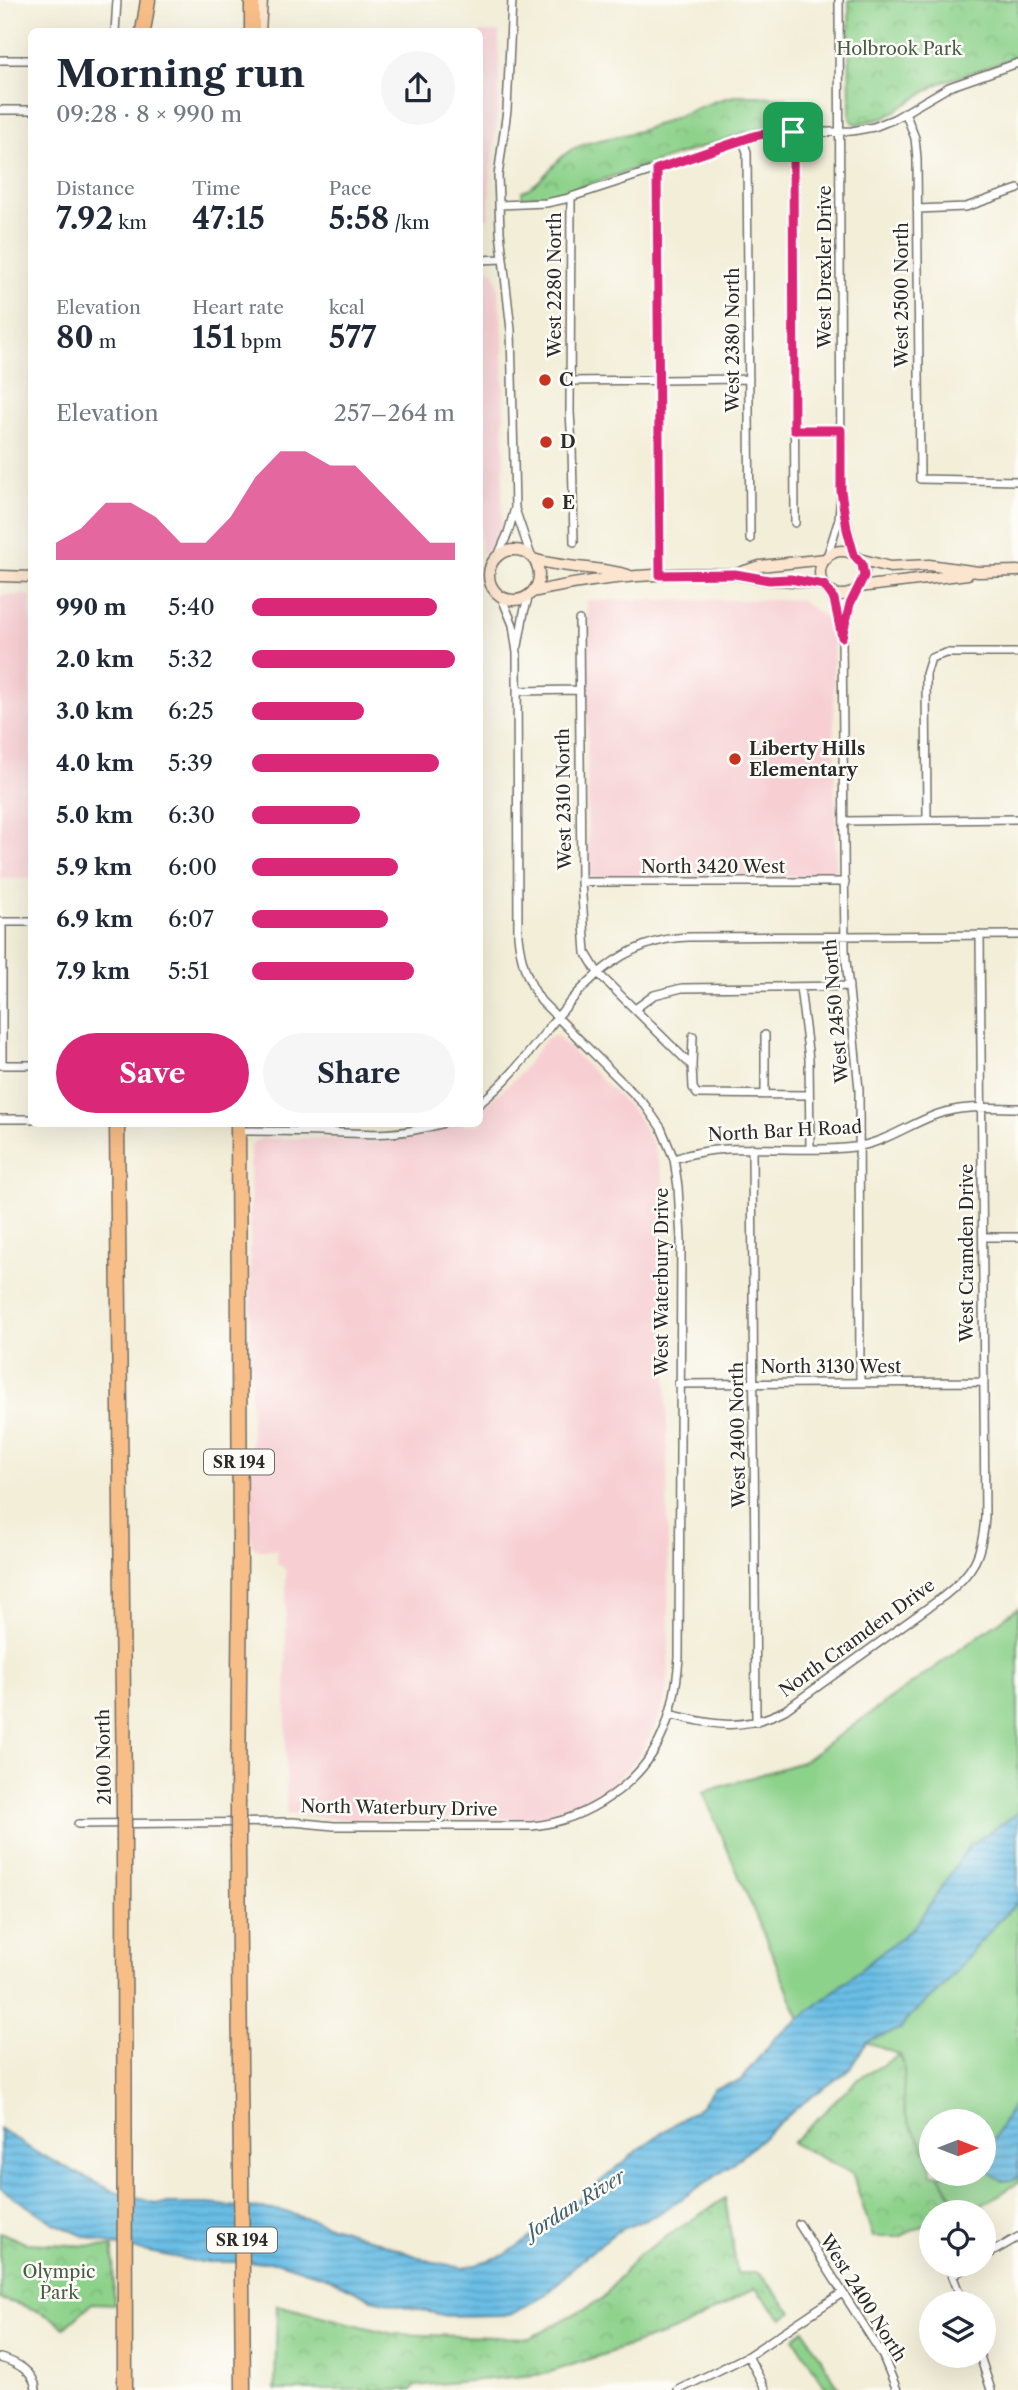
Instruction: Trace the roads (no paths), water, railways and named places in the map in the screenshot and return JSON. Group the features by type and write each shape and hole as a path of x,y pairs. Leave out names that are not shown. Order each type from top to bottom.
{"highway":[{"path":"142,28 148,0"},
{"path":"252,0 252,28"},
{"name":"2100 North","path":"117,1127 124,1795 125,2390"},
{"name":"SR 194","path":"238,1127 238,1847 243,2390"}],"street":[{"path":"115,28 117,0"},
{"path":"141,28 142,0"},
{"path":"260,28 262,0"},
{"path":"512,0 507,110 498,176 511,330 515,508 539,576 531,594"},
{"name":"West Drexler Drive","path":"826,558 838,519 841,491 839,0"},
{"path":"0,60 28,60"},
{"path":"499,205 546,202 571,197 764,134 874,127 949,87 1018,63"},
{"path":"0,110 28,110"},
{"name":"West 2500 North","path":"905,112 917,148 920,479 1018,481"},
{"path":"793,132 795,523"},
{"name":"West 2380 North","path":"743,141 747,152 750,539"},
{"path":"657,169 660,575"},
{"path":"918,209 966,207 1018,189"},
{"name":"West 2280 North","path":"571,197 570,381 574,542"},
{"path":"483,260 503,260"},
{"path":"570,381 749,379"},
{"path":"794,430 841,430"},
{"name":"West Drexler Drive","path":"841,491 856,557"},
{"path":"499,594 490,578 490,571 515,508"},
{"path":"483,562 517,550 559,566 604,569 631,575"},
{"path":"735,574 760,566 826,558 843,552 890,567 929,565 978,572"},
{"path":"856,557 864,576 857,589"},
{"path":"826,558 820,574 826,587"},
{"path":"483,587 516,600 570,584 631,575 735,574 769,580 790,579 826,587 838,595 857,589 978,572 1018,571"},
{"path":"0,576 28,577"},
{"name":"West 2450 North","path":"826,587 838,611 842,637 845,936 858,1062 860,1383"},
{"name":"West 2450 North","path":"842,637 857,589"},
{"name":"West Waterbury Drive","path":"499,594 513,625 517,653 518,936 521,962 529,983 541,1002 645,1105 661,1128 674,1159 681,1240 678,1384 679,1658 669,1714"},
{"name":"West Waterbury Drive","path":"517,653 524,612 531,594"},
{"name":"West 2310 North","path":"579,620 581,882 586,953 598,973"},
{"path":"927,820 926,674 931,658 946,653 1018,653"},
{"path":"517,691 579,690"},
{"path":"844,821 1018,819"},
{"name":"North 3420 West","path":"581,882 845,882"},
{"path":"28,922 1,922 1,1065 28,1065"},
{"name":"West Cramden Drive","path":"973,1567 984,1538 985,1517 981,935"},
{"path":"483,1100 503,1082 557,1016 598,973 628,952 644,945 673,937 1018,935"},
{"path":"598,973 692,1066"},
{"path":"635,1009 654,995 682,988 849,986"},
{"path":"800,987 809,1059 810,1148"},
{"path":"765,1035 765,1095"},
{"path":"693,1036 694,1092 700,1095 809,1095"},
{"name":"North Bar H Road","path":"674,1159 712,1149 858,1146 883,1140 941,1113 982,1108 1018,1108"},
{"path":"0,1119 28,1119"},
{"path":"238,1127 377,1136 429,1127"},
{"name":"West 2400 North","path":"752,1148 756,1722"},
{"path":"983,1237 1018,1237"},
{"name":"North 3130 West","path":"678,1384 984,1382"},
{"name":"North Cramden Drive","path":"669,1714 718,1725 739,1726 785,1710 944,1597 973,1567"},
{"name":"North Waterbury Drive","path":"78,1824 293,1822 334,1826 542,1825 583,1813 617,1790 637,1772 653,1752 669,1714"},
{"name":"West 2400 North","path":"799,2224 882,2354 897,2390"},
{"path":"996,2250 1018,2237"},
{"path":"678,2390 748,2356 842,2293"},
{"path":"748,2356 766,2390"},
{"path":"0,2358 27,2372 35,2382 36,2390"},
{"path":"984,2368 991,2390"}],"water":[{"name":"Jordan River","path":"1018,1813 1018,1901 944,1986 908,2018 901,2029 867,2041 849,2070 799,2106 729,2167 660,2213 616,2232 582,2259 546,2294 510,2315 447,2316 372,2299 329,2278 279,2262 199,2262 118,2246 84,2236 52,2222 0,2188 0,2129 37,2153 115,2192 158,2204 207,2204 282,2211 360,2235 429,2261 463,2268 505,2255 541,2230 647,2143 702,2105 714,2088 740,2081 774,2039 916,1925 970,1845"},
{"path":"1018,2095 1018,2177 1012,2180 996,2177 996,2135"}],"place":[{"name":"C","path":"545,380"},
{"name":"D","path":"546,442"},
{"name":"E","path":"548,503"},
{"name":"Liberty Hills Elementary","path":"735,759"}],"park label":[{"name":"Holbrook Park","path":"899,49"},
{"name":"Olympic Park","path":"59,2282"}]}
